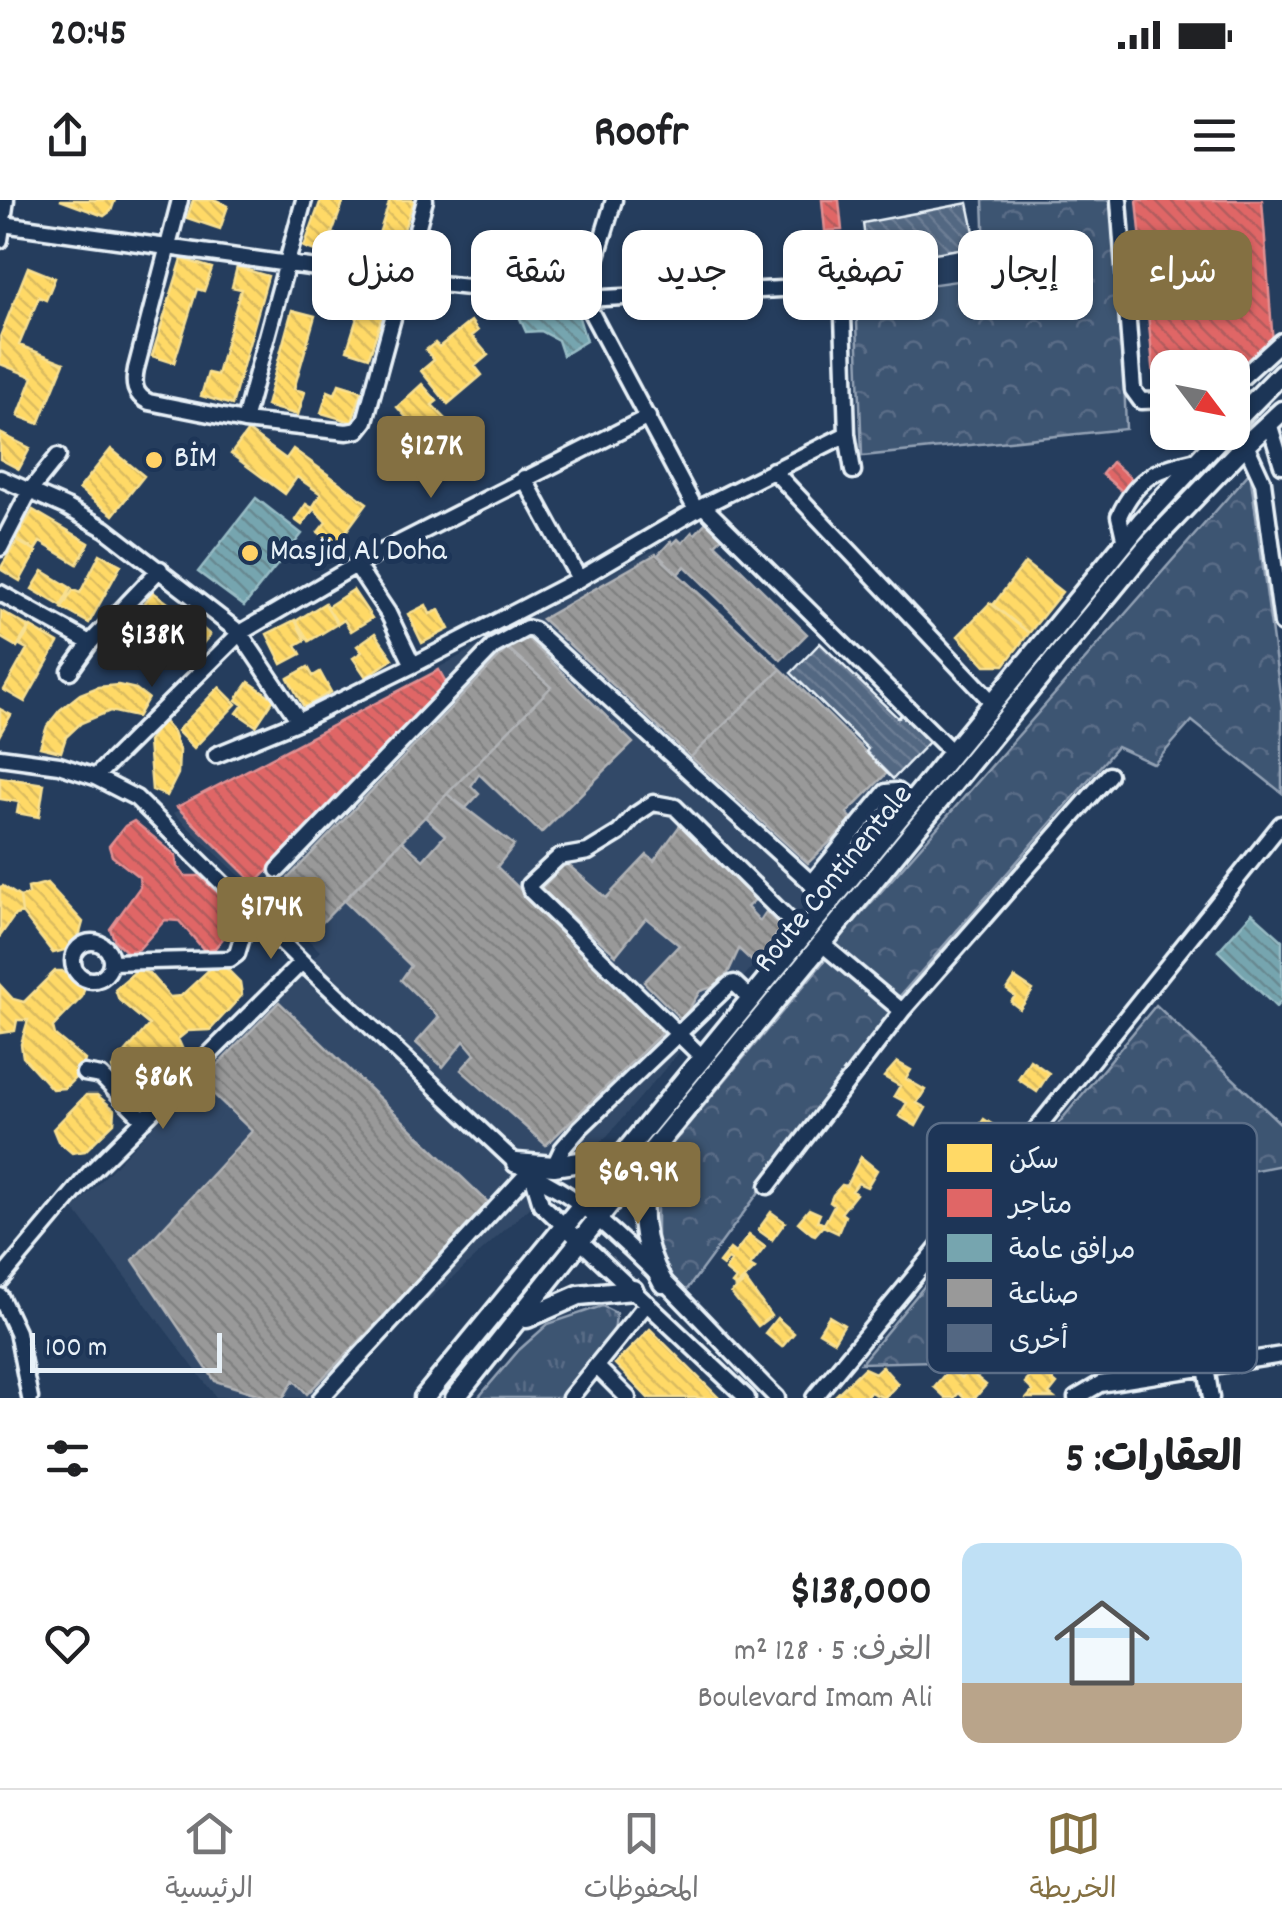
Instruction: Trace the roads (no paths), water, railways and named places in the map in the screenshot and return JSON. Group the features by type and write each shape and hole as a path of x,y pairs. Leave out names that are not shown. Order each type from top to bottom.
{"main road":[{"path":"1250,406 1280,376"},
{"name":"Route Continentale","path":"1250,441 1278,416"},
{"name":"Route Continentale","path":"424,1398 1125,542 1210,450"},
{"name":"Route Continentale","path":"455,1398 650,1153 1148,547 1241,450"},
{"path":"650,1153 644,1190 644,1230 648,1256 662,1283"},
{"path":"526,1171 624,1155"},
{"path":"514,1327 545,1307 579,1295 640,1297"}],"street":[{"path":"6,200 2,232 167,246 312,267"},
{"path":"180,200 136,368 136,392 149,402 244,421 348,432 360,428 392,320"},
{"path":"244,421 304,200"},
{"path":"416,230 425,200"},
{"path":"602,240 614,200"},
{"path":"1119,200 1134,390 1141,401 1150,401"},
{"path":"602,299 842,286 847,434 853,471"},
{"path":"595,320 700,508 953,753"},
{"path":"1250,371 1282,342"},
{"path":"95,777 240,633 356,565 648,416"},
{"path":"1278,416 1282,465"},
{"path":"216,756 299,721 413,665 579,579 700,508 847,434"},
{"path":"1248,450 1263,482 1282,624"},
{"path":"0,548 29,492 58,456"},
{"path":"1125,542 1120,516 1148,475 1159,468 1202,459"},
{"path":"773,470 994,704"},
{"path":"0,478 105,529 240,633 299,721"},
{"path":"524,478 579,579"},
{"path":"1263,482 1282,481"},
{"path":"356,565 388,613 413,665"},
{"path":"70,671 90,643 160,569"},
{"path":"0,593 90,643"},
{"path":"278,870 494,646 527,628 534,630 831,901"},
{"path":"0,757 59,765 95,777 136,798 302,962 526,1171 558,1186 598,1219 777,1398"},
{"path":"768,1186 902,1011 1109,775"},
{"path":"812,884 886,792 896,791 912,803"},
{"path":"703,1058 530,891 529,885 559,857 588,852 619,833 653,803 663,802 674,807 804,935"},
{"path":"1042,1123 1281,824"},
{"path":"111,962 230,959 237,954 250,911"},
{"path":"822,944 902,1011"},
{"path":"0,1280 90,1174 302,962"},
{"path":"554,1166 580,1128 729,984 751,999"},
{"path":"84,1073 101,1076 144,1120"},
{"path":"526,1171 541,1204 747,1398"},
{"path":"321,1398 526,1171"},
{"path":"814,1398 927,1262"},
{"path":"0,1296 17,1332 30,1398"},
{"path":"570,1398 596,1366 640,1297"},
{"path":"1257,1359 1282,1355"},
{"path":"596,1366 628,1398"},
{"path":"1076,1398 1100,1384 1169,1373"},
{"path":"1207,1373 1211,1398"}],"place":[{"name":"BİM","path":"154,460"},
{"name":"Masjid Al Doha","path":"250,553"}]}
